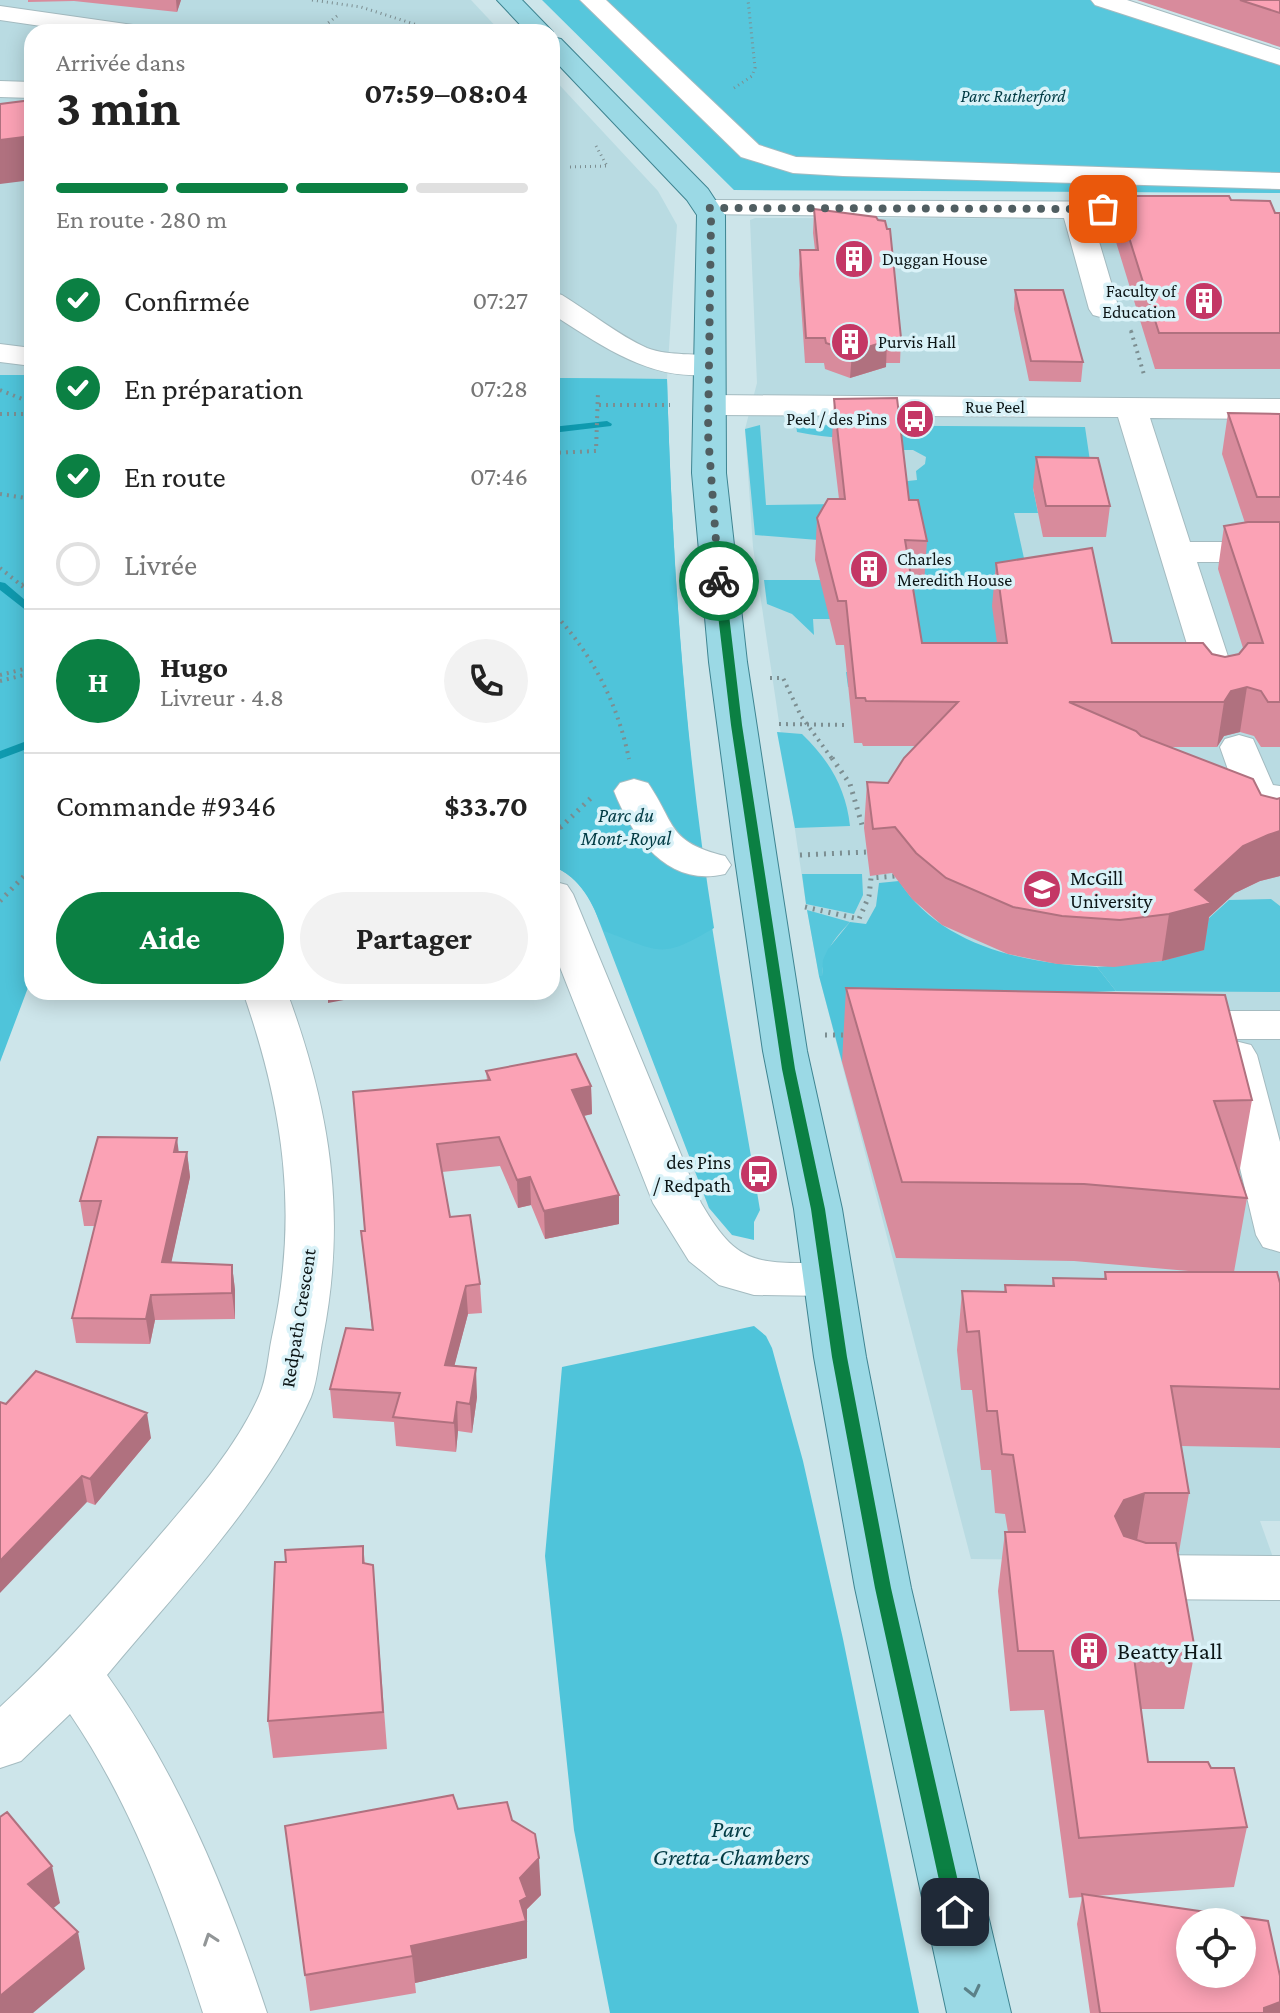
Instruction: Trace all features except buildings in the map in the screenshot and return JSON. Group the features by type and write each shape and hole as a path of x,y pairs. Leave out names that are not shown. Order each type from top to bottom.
{"main road":[{"path":"509,0 533,24"},
{"path":"560,57 709,208 711,495 736,725 783,1036 818,1209 883,1588 979,2013"}],"street":[{"path":"592,0 750,151 793,165 1280,181"},
{"path":"1103,0 1280,58"},
{"path":"0,13 77,24"},
{"path":"0,89 24,90"},
{"path":"709,208 1201,210"},
{"path":"1075,209 1104,309"},
{"path":"560,292 585,304 617,341"},
{"path":"560,306 632,353 650,359 710,365"},
{"path":"0,353 24,356"},
{"name":"Rue Peel","path":"710,405 1093,393 1131,408 1280,409"},
{"path":"1131,408 1219,687"},
{"path":"1177,552 1280,552"},
{"path":"1239,747 1246,774 1270,808"},
{"path":"1174,779 1270,808"},
{"path":"634,791 650,829 664,845 686,859 710,865"},
{"path":"560,914 677,1203 700,1240 719,1262 752,1279 768,1282 828,1279"},
{"name":"Redpath Crescent","path":"0,1744 74,1674 236,1478 268,1430 286,1394 304,1306 312,1206 300,1107 285,1047 268,1000"},
{"path":"1143,1025 1280,1025"},
{"path":"1228,1025 1280,1235"},
{"path":"1136,1577 1280,1578"},
{"path":"74,1674 121,1745 173,1847 205,1924 235,2013"}],"path":[{"path":"312,0 361,7 414,24"},
{"path":"703,107 752,76 755,68 748,0"},
{"path":"329,24 337,16"},
{"path":"570,167 607,166 596,146"},
{"path":"0,390 24,400"},
{"path":"560,453 596,451 598,392"},
{"path":"599,405 667,405"},
{"path":"0,414 24,414"},
{"path":"0,494 24,498"},
{"path":"0,568 22,585"},
{"path":"560,620 578,641 607,689 626,736 634,791"},
{"path":"0,678 24,672"},
{"path":"764,678 783,678 791,702 805,724 842,769 857,799 862,825 876,826"},
{"path":"776,724 846,725"},
{"path":"560,827 590,799"},
{"path":"793,855 867,852"},
{"path":"0,901 24,876"},
{"path":"801,906 859,919 869,896 871,878 896,876"},
{"path":"822,1035 852,1035"}],"shaded area":[{"path":"0,0 471,0 494,24 24,24 24,375 0,375"},
{"path":"560,86 658,191 677,225 667,379 560,378"},
{"name":"McGill University","path":"1280,219 1280,1521 1260,1521 1275,1563 971,1559 819,976 806,904 753,547 745,429 757,383 750,220"}],"green space":[{"name":"Parc Rutherford","path":"542,0 1104,0 1280,54 1280,193 734,190"},
{"path":"0,375 24,375 24,998 0,1062"},
{"name":"Parc du Mont-Royal","path":"560,378 667,379 674,552 687,724 713,932 760,1210 754,1222 754,1240 732,1235 709,1208 594,908 578,883 560,870"},
{"name":"Parc du Mont-Royal","path":"560,378 667,379 672,517 682,654 695,791 714,928 670,949 650,948 604,931 590,901 578,884 562,871"},
{"path":"760,425 766,505 839,504 899,482 917,480 916,471 925,464 926,457 913,450 896,450 894,439 821,436 797,432 796,425 1085,427 1094,488 1033,488 1038,513 1014,513 1043,670 848,687 846,672 907,672 842,619 813,619 814,635 792,614 767,604 764,580 834,580 843,542 755,535 745,429"},
{"path":"777,732 802,734 820,754 835,776 845,799 850,826 795,828"},
{"path":"802,874 862,874 863,895 854,914 806,904"},
{"path":"899,881 916,903 961,936 1014,956 1097,967 1116,991 1091,992 1105,1067 842,1062 819,976 822,976 823,960 850,922 866,924 876,906 879,883"},
{"path":"1271,899 1280,906 1280,992 1116,991 1097,967 1162,961 1201,949 1208,919 1229,900"},
{"path":"807,910 850,922 830,946 822,977 819,976"},
{"name":"Parc Gretta-Chambers","path":"754,1326 766,1336 772,1348 803,1461 843,1639 919,2013 610,2013 574,1830 545,1556 562,1367"}],"waterway":[{"path":"560,429 607,424"},
{"path":"1,585 24,605"},
{"path":"0,755 24,746"}],"way so far":[{"path":"719,581 708,434 709,208 1103,209"}],"place":[{"name":"Duggan House","path":"854,259"},
{"name":"Faculty of Education","path":"1204,301"},
{"name":"Purvis Hall","path":"850,342"},
{"name":"Peel / des Pins","path":"915,419"},
{"name":"Charles Meredith House","path":"869,569"},
{"name":"McGill University","path":"1042,889"},
{"name":"des Pins / Redpath","path":"759,1174"},
{"name":"Beatty Hall","path":"1089,1651"}],"route":[{"path":"719,581 736,725 788,1069 818,1209 840,1357 883,1588 955,1912"}]}
